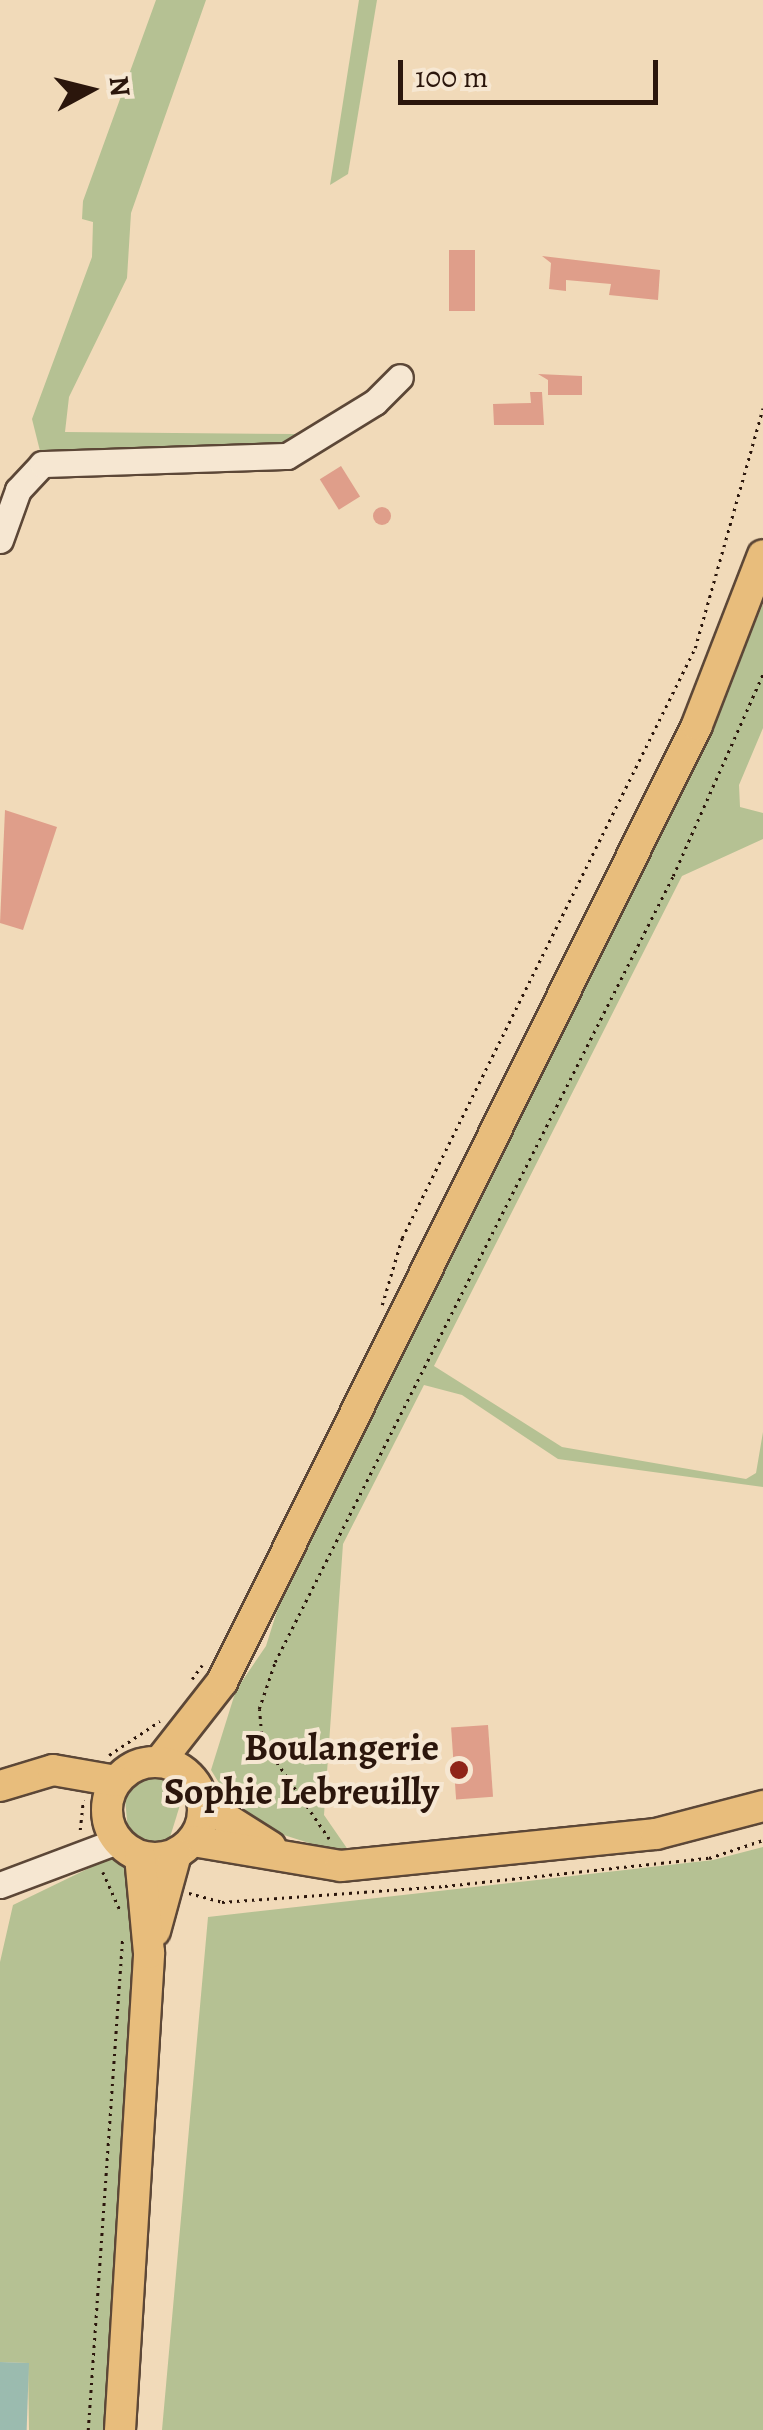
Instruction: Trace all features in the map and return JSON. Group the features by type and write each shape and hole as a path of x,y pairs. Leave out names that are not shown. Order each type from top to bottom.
{"main road":[{"path":"160,1762 214,1671 697,725 763,555"},
{"path":"120,2430 149,1953 199,1792 214,1671"},
{"path":"6,1783 53,1770 109,1770 160,1762 296,1860"},
{"path":"105,1837 109,1770"},
{"path":"6,1783 72,1790 105,1837 149,1953"},
{"path":"105,1837 341,1866 656,1834 763,1806"}],"street":[{"path":"0,540 29,472 81,459 287,456 376,402 400,377"},
{"path":"0,1885 35,1876 105,1837"}],"path":[{"path":"378,1316 402,1238 695,648 763,408"},
{"path":"341,1866 270,1756 259,1709 672,876 763,674"},
{"path":"190,1682 214,1671"},
{"path":"109,1770 171,1707"},
{"path":"105,1837 123,1918"},
{"path":"172,1889 222,1902 408,1889 709,1858 763,1840"},
{"path":"88,2430 122,1930"}],"green space":[{"path":"156,0 206,0 131,213 127,278 69,397 65,432 296,434 293,448 41,455 32,419 92,257 93,222 82,219 83,201"},
{"path":"359,0 377,0 348,174 330,185"},
{"path":"763,604 763,728 739,785 740,807 763,813 763,839 682,876 434,1366 562,1447 746,1479 756,1473 763,1432 763,1487 558,1459 462,1395 424,1385 343,1544 324,1815 353,1857 243,1822 211,1770 236,1690 266,1646 288,1576 689,777"},
{"path":"167,1777 184,1786 180,1805 167,1847 149,1847 128,1832 125,1798 142,1779"},
{"path":"763,1847 763,2430 162,2430 208,1917 713,1860"},
{"path":"110,1858 123,1859 133,1874 138,1936 104,2430 29,2430 28,2363 0,2362 0,1962 13,1905"}],"shaded area":[{"path":"0,2362 29,2363 27,2430 0,2430"}],"building":[{"path":"449,250 475,250 475,311 449,311"},
{"path":"542,256 660,270 658,300 609,295 611,284 566,280 566,291 549,289 551,263"},
{"path":"538,374 582,376 582,395 548,395 548,380"},
{"path":"530,392 542,392 544,425 494,425 493,404 531,403"},
{"path":"341,466 360,497 339,510 320,479"},
{"path":"382,507 389,509 389,523 382,525 375,523 373,516 375,509"},
{"path":"5,810 57,827 23,930 0,923"},
{"path":"488,1725 493,1797 456,1799 451,1728"}],"place":[{"name":"Boulangerie Sophie Lebreuilly","path":"459,1770"}]}
